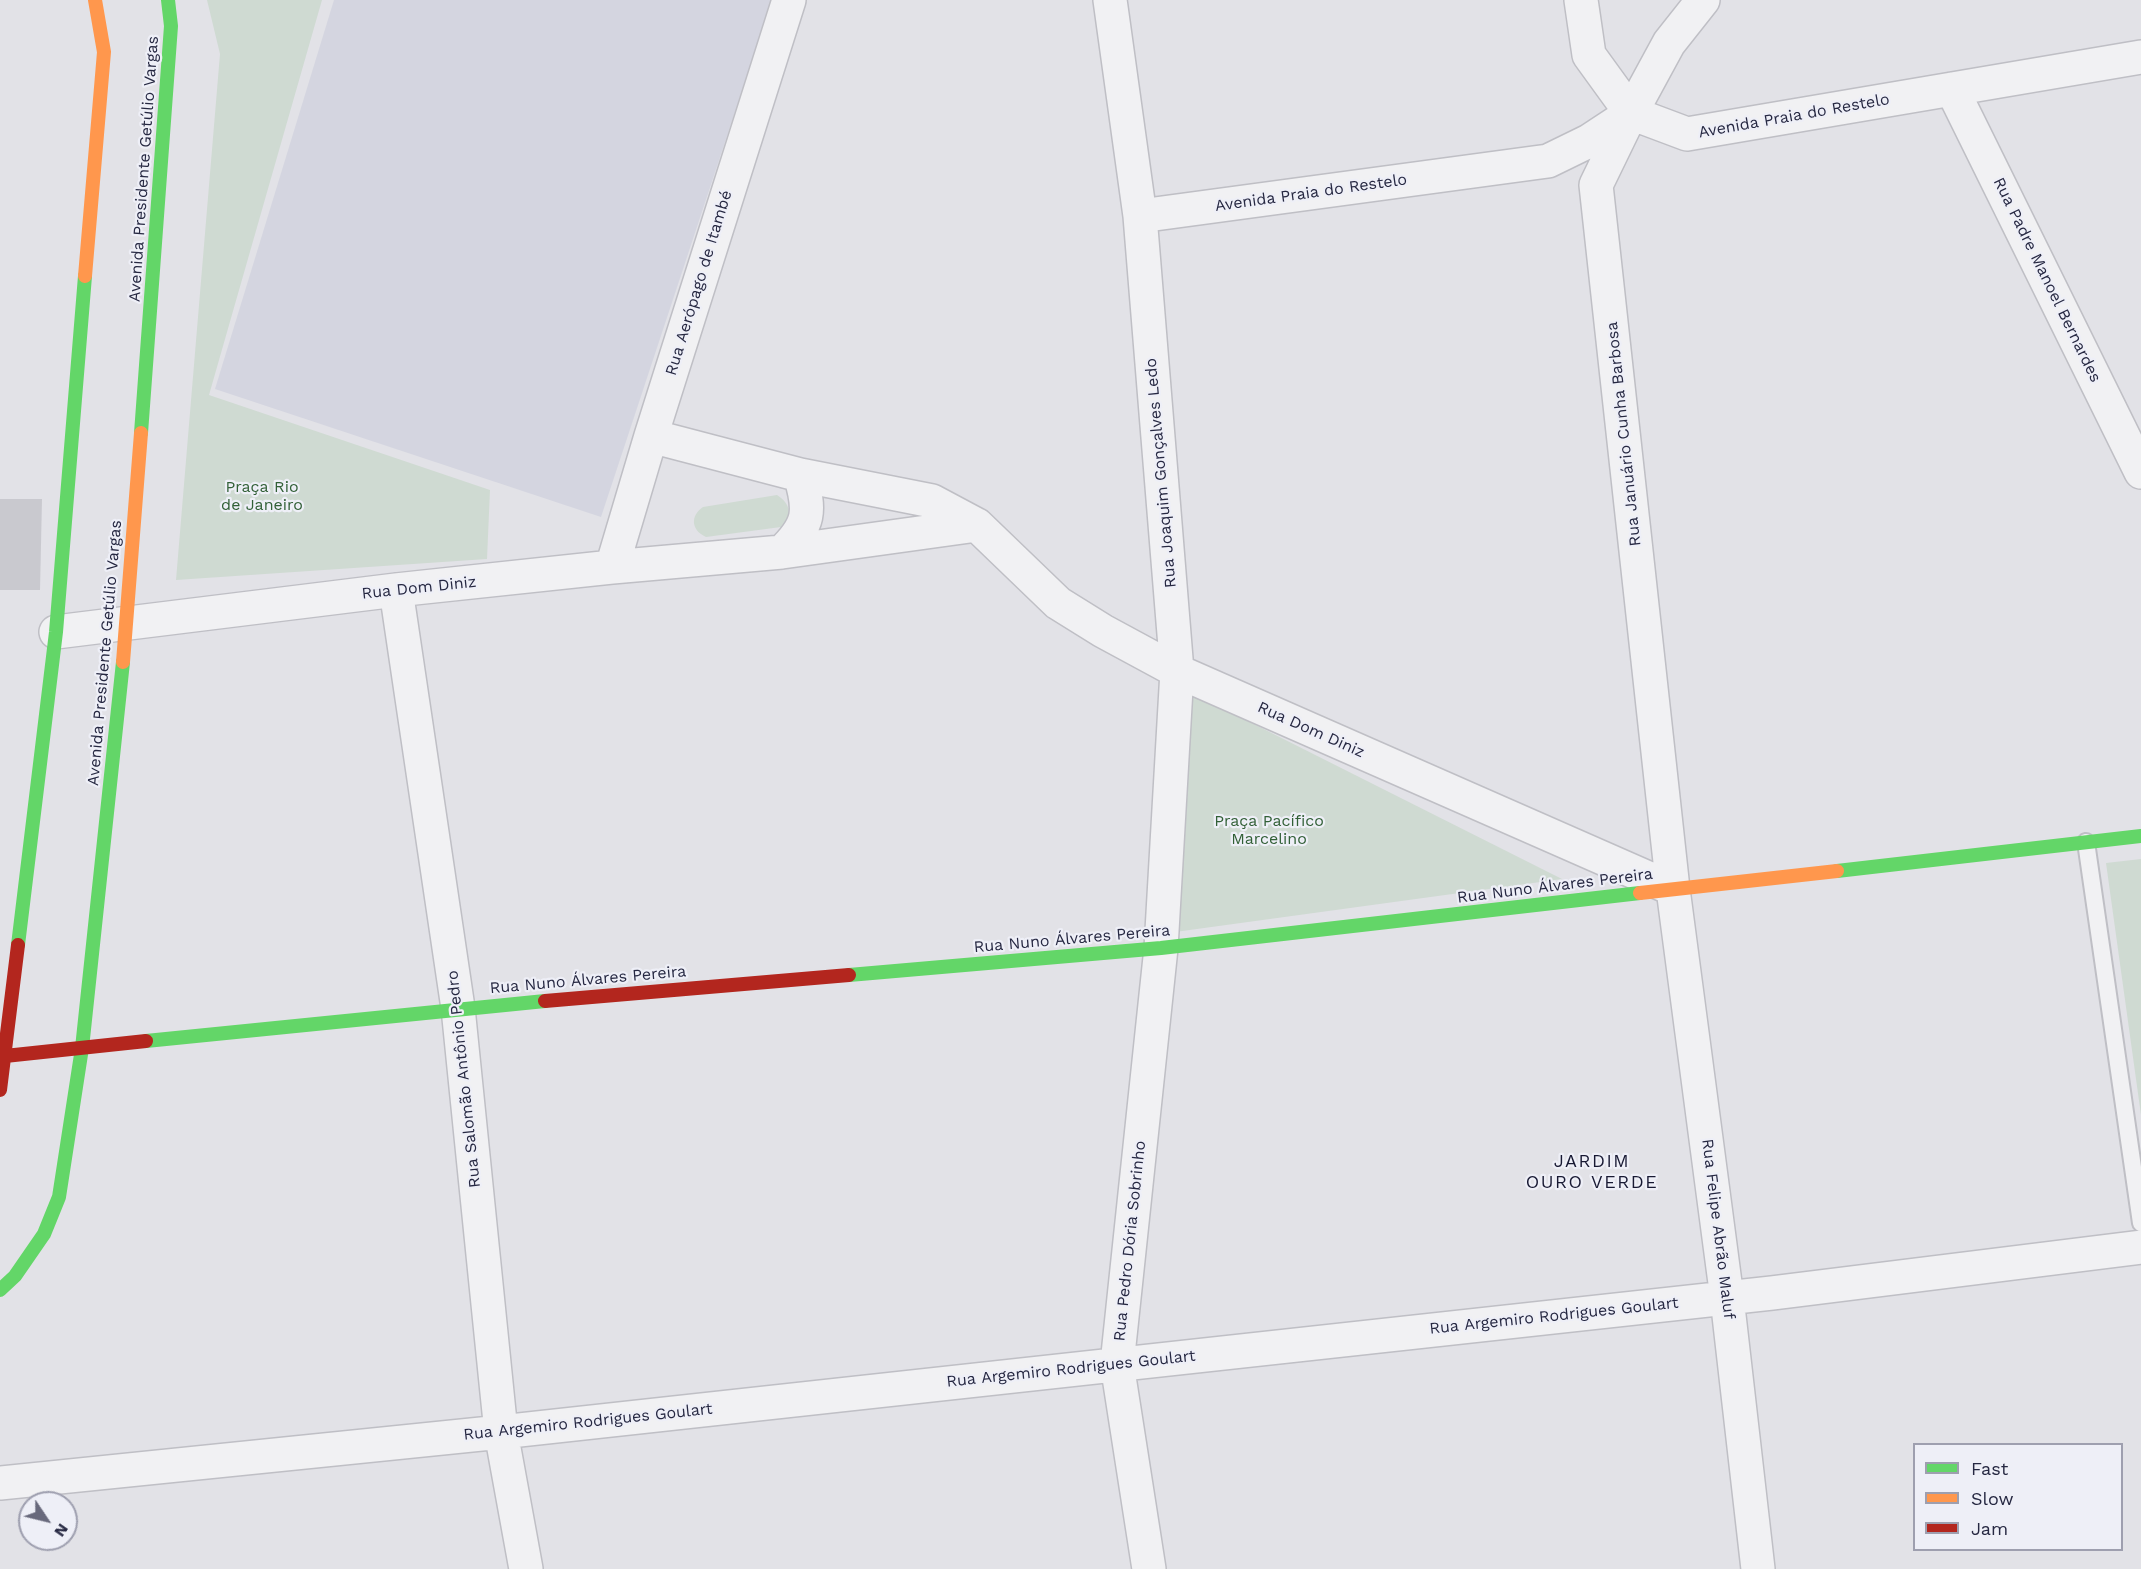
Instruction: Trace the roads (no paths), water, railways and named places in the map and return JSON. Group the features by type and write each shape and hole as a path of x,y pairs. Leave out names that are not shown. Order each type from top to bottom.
{"main road":[{"path":"0,1090 56,632 104,52 94,0"},
{"name":"Avenida Presidente Getúlio Vargas","path":"0,1290 15,1276 44,1234 59,1197 82,1048 127,624 171,26 168,0"},
{"name":"Rua Nuno Álvares Pereira","path":"5,1056 458,1008 1161,948 2141,836"}],"street":[{"name":"Rua Aerópago de Itambé","path":"612,567 651,436 789,0"},
{"name":"Rua Joaquim Gonçalves Ledo","path":"1110,0 1140,216 1177,671 1161,948"},
{"path":"1581,0 1589,55 1631,113"},
{"name":"Rua Januário Cunha Barbosa","path":"1673,889 1596,185 1669,43 1702,0"},
{"name":"Avenida Praia do Restelo","path":"1140,216 1548,161 1589,141 1631,113 1688,134 2141,57"},
{"name":"Rua Padre Manoel Bernardes","path":"1953,89 2141,472"},
{"name":"Rua Dom Diniz","path":"651,436 800,474 932,501 977,525 1058,603 1103,632 1177,671 1673,889"},
{"path":"782,552 794,540 803,525 807,499 800,474"},
{"name":"Rua Dom Diniz","path":"56,632 396,590 782,552 977,525"},
{"name":"Rua Salomão Antônio Pedro","path":"396,590 458,1008 501,1432 526,1569"},
{"name":"Rua Felipe Abrão Maluf","path":"1673,889 1727,1298 1758,1569"},
{"name":"Rua Pedro Dória Sobrinho","path":"1149,1569 1117,1364 1161,948"},
{"name":"Rua Argemiro Rodrigues Goulart","path":"0,1483 501,1432 1727,1298 2141,1247"}],"lane":[{"path":"2086,842 2141,1223"}],"district":[{"name":"JARDIM OURO VERDE","path":"1592,1172"}],"park label":[{"name":"Praça Rio de Janeiro","path":"262,496"},
{"name":"Praça Pacífico Marcelino","path":"1269,830"}]}
